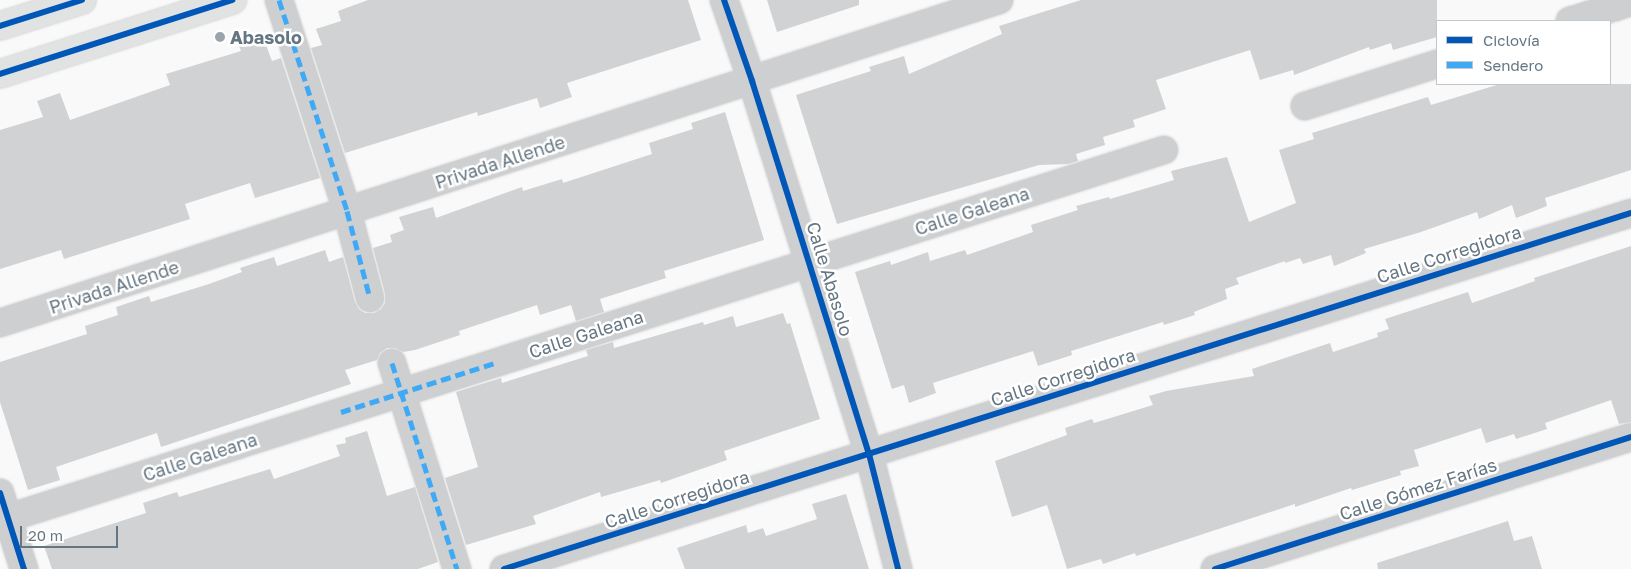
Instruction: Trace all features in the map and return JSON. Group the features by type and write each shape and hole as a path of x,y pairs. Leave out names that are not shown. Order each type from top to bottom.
{"main road":[{"path":"0,26 82,0"},
{"path":"0,74 232,0"}],"street":[{"path":"279,0 347,211 370,298"},
{"name":"Calle Abasolo","path":"724,0 752,80 869,454 898,569"},
{"name":"Privada Allende","path":"0,324 999,0"},
{"path":"1573,20 1631,2"},
{"path":"1305,106 1436,64"},
{"name":"Calle Galeana","path":"8,518 1164,150"},
{"name":"Calle Corregidora","path":"504,569 1631,213"},
{"path":"392,363 457,569"},
{"name":"Calle Gómez Farías","path":"1215,569 1631,437"},
{"path":"0,493 24,569"}],"building":[{"path":"368,0 688,0 701,40 567,83 572,97 540,108 537,98 478,116 477,112 345,153 311,48 322,45 316,29 341,21 338,11"},
{"path":"767,0 859,0 859,5 777,32"},
{"path":"1081,0 1437,0 1436,37 1393,50 1391,43 1370,50 1369,47 1294,75 1293,70 1260,80 1250,50 1156,80 1166,109 1133,120 1135,127 1103,137 1105,145 1076,154 1078,161 1069,164 1039,165 837,224 796,95 871,71 869,67 904,56 909,74 1002,34 999,26"},
{"path":"261,32 272,61 281,58 320,178 255,198 250,183 185,204 190,219 64,259 61,250 0,269 0,130 43,117 37,101 60,93 70,120 170,85 166,74 241,51 237,40"},
{"path":"1631,84 1631,170 1545,198 1547,206 1516,218 1512,205 1479,219 1477,212 1421,232 1364,249 1366,253 1334,266 1331,255 1303,264 1300,258 1285,263 1285,261 1236,278 1239,284 1225,289 1227,299 1194,312 1195,315 1164,325 1163,322 1071,351 1072,355 1038,366 1033,351 933,383 936,393 909,403 904,385 892,389 855,272 890,261 891,265 928,252 930,261 965,250 967,255 1033,232 1031,225 1078,210 1076,206 1109,197 1110,199 1174,180 1171,171 1227,157 1249,222 1296,203 1279,150 1314,139 1312,133 1428,97 1431,105 1497,85"},
{"path":"725,112 764,240 664,271 666,278 600,299 604,312 576,321 571,305 540,315 537,305 459,331 460,335 415,350 403,352 395,348 387,348 380,353 377,360 345,370 351,384 161,447 157,433 56,467 60,480 28,490 0,402 0,362 87,334 85,326 118,315 116,307 149,296 151,302 209,284 242,272 240,268 274,257 277,266 325,250 329,262 343,257 355,302 359,309 365,313 374,313 381,309 385,303 385,294 373,248 392,242 390,235 404,230 399,217 433,207 436,218 522,187 523,191 562,179 563,183 652,154 649,143 693,129 691,123"},
{"path":"1631,246 1631,422 1619,424 1611,400 1545,423 1547,429 1516,439 1514,434 1486,443 1481,428 1414,450 1419,466 1400,471 1401,475 1352,490 1351,488 1295,507 1295,504 1136,556 1135,553 1103,564 1101,559 1067,569 1047,505 1012,517 995,461 1067,435 1065,428 1092,419 1094,423 1153,405 1149,396 1166,391 1254,376 1252,369 1330,343 1333,352 1378,337 1377,333 1389,329 1385,319 1468,292 1472,303 1535,281 1534,278"},
{"path":"783,313 787,324 790,323 820,419 724,451 727,460 661,483 660,480 601,497 600,492 533,516 536,524 466,545 445,478 478,467 456,392 501,378 502,383 588,356 586,350 613,342 614,348 703,322 704,325 733,316 736,327"},
{"path":"367,431 387,496 415,487 438,562 418,569 52,569 44,546 146,513 143,503 177,492 179,497 270,469 274,479 340,456 336,445 346,443 345,438"},
{"path":"846,494 869,569 685,569 677,548 746,525 748,533 763,528 766,536 817,519 812,504"},
{"path":"1508,521 1514,541 1532,536 1542,569 1378,569 1377,563"}],"marked path":[{"path":"279,0 347,211 370,298"},
{"path":"341,412 498,362"},
{"path":"392,363 457,569"}],"cycle path":[{"path":"0,26 82,0"},
{"path":"0,74 232,0"},
{"path":"724,0 752,81 869,454 898,569"},
{"path":"504,569 1631,213"},
{"path":"1215,569 1631,437"},
{"path":"0,493 24,569"}],"place":[{"name":"Abasolo","path":"220,37"}]}
